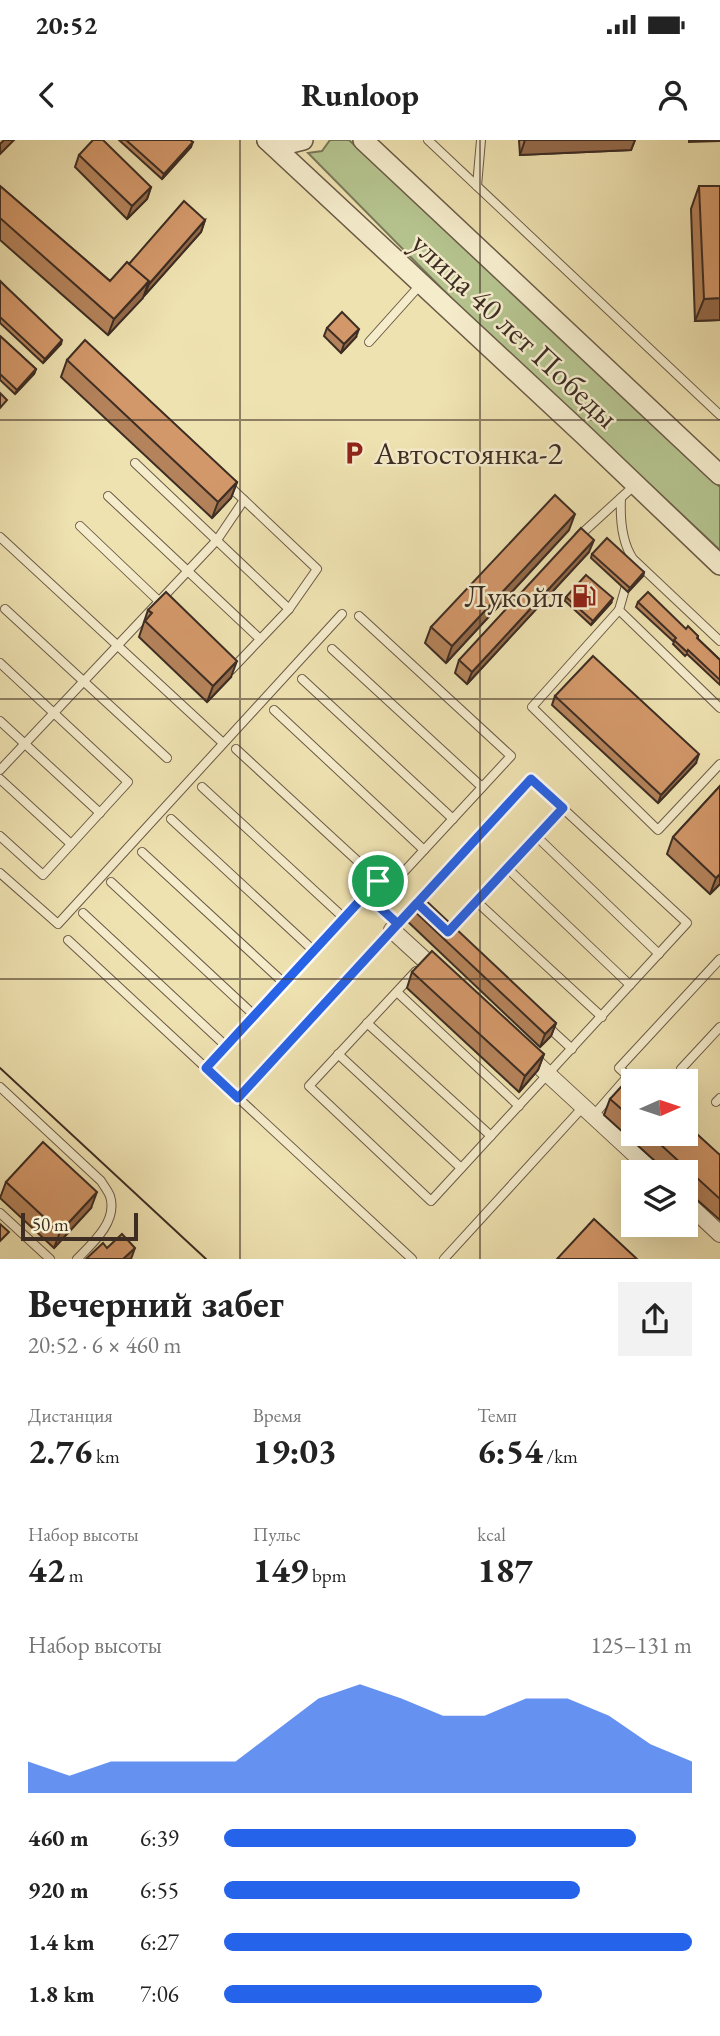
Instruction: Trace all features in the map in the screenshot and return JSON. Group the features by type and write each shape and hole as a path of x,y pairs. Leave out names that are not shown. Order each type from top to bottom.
{"street":[{"path":"267,140 283,145 303,140"},
{"name":"улица 40 лет Победы","path":"267,140 421,284 629,491 720,565"},
{"name":"улица 40 лет Победы","path":"363,140 720,475"},
{"path":"395,927 446,980"},
{"path":"517,1046 641,1160"},
{"path":"698,1213 720,1234"}],"lane":[{"path":"428,140 720,415"},
{"path":"477,186 481,140"},
{"path":"369,342 421,284"},
{"path":"135,463 289,608"},
{"path":"222,661 231,670 289,608 317,569 224,481"},
{"path":"579,536 629,491"},
{"path":"629,491 620,517 627,550 633,559 720,641"},
{"path":"108,496 260,639"},
{"path":"0,770 217,540 244,500"},
{"path":"80,526 168,609"},
{"path":"0,537 223,743"},
{"path":"633,559 619,610 532,707 658,830 720,764"},
{"path":"5,609 167,758"},
{"path":"619,610 720,708"},
{"path":"0,873 58,925 342,614"},
{"path":"359,616 510,756 375,903"},
{"path":"332,649 482,788"},
{"path":"0,663 128,782 43,875 0,836"},
{"path":"302,679 453,819"},
{"path":"274,710 424,850"},
{"path":"0,721 100,813"},
{"path":"236,749 388,890"},
{"path":"0,779 71,844"},
{"path":"238,1098 531,779 687,923 431,1201 309,1086 425,961"},
{"path":"202,787 344,918"},
{"path":"448,932 563,808"},
{"path":"172,819 314,951"},
{"path":"536,836 659,954"},
{"path":"142,852 284,983"},
{"path":"507,868 630,985"},
{"path":"206,1068 378,881"},
{"path":"111,882 254,1015"},
{"path":"366,894 395,927"},
{"path":"476,901 601,1017"},
{"path":"417,903 425,910"},
{"path":"83,913 226,1046"},
{"path":"440,925 458,941"},
{"path":"68,940 412,1259"},
{"path":"621,1070 619,1068 720,959"},
{"path":"397,992 519,1105"},
{"path":"543,1022 572,1049"},
{"path":"367,1023 491,1136"},
{"path":"681,1069 720,1027"},
{"path":"338,1055 461,1168"},
{"path":"0,1087 101,1181 110,1197 111,1214 100,1236 77,1259"},
{"path":"444,1259 588,1112 621,1087"},
{"path":"0,1213 50,1259"}],"green space":[{"path":"330,140 349,140 720,487 720,550 462,309 308,153 322,151"}],"building":[{"path":"93,140 103,140 151,187 132,206 79,155"},
{"path":"126,140 190,140 193,142 164,174"},
{"path":"0,186 110,281 127,262 149,281 114,319 0,218"},
{"path":"699,186 720,186 720,298 704,299"},
{"path":"184,201 205,220 149,284 149,281 129,264"},
{"path":"0,281 62,340 45,359 0,317"},
{"path":"342,312 359,329 344,344 327,328"},
{"path":"0,336 36,369 17,390 0,374"},
{"path":"85,340 237,482 218,502 67,360"},
{"path":"0,393 7,400 0,408"},
{"path":"555,495 575,514 452,646 431,627"},
{"path":"581,528 594,540 472,672 459,660"},
{"path":"607,538 644,572 630,588 592,554"},
{"path":"586,575 613,598 593,621 566,597"},
{"path":"166,592 237,661 213,686 145,621 152,613 148,610"},
{"path":"648,592 686,629 688,626 720,660 720,680 674,640 676,638 638,602"},
{"path":"593,656 699,754 661,795 555,696"},
{"path":"720,786 720,874 716,878 673,837"},
{"path":"420,895 556,1023 545,1034 410,907"},
{"path":"432,951 544,1054 525,1076 412,972"},
{"path":"621,1087 621,1109 610,1099"},
{"path":"698,1135 720,1155 720,1199 698,1179 698,1160 677,1160 662,1146 698,1146"},
{"path":"43,1142 97,1192 60,1232 6,1182"},
{"path":"594,1219 637,1259 557,1259"},
{"path":"0,1224 9,1232 0,1241"},
{"path":"122,1234 135,1248 123,1259 86,1259 103,1243 107,1248"}],"tram line":[{"path":"0,1068 206,1259"}],"place":[{"name":"Автостоянка-2","path":"354,453"},
{"name":"Лукойл","path":"584,596"}],"route":[{"path":"378,881 206,1068 238,1098 417,903 448,932 563,808 531,779 398,924 375,903 388,890 378,881"}]}
